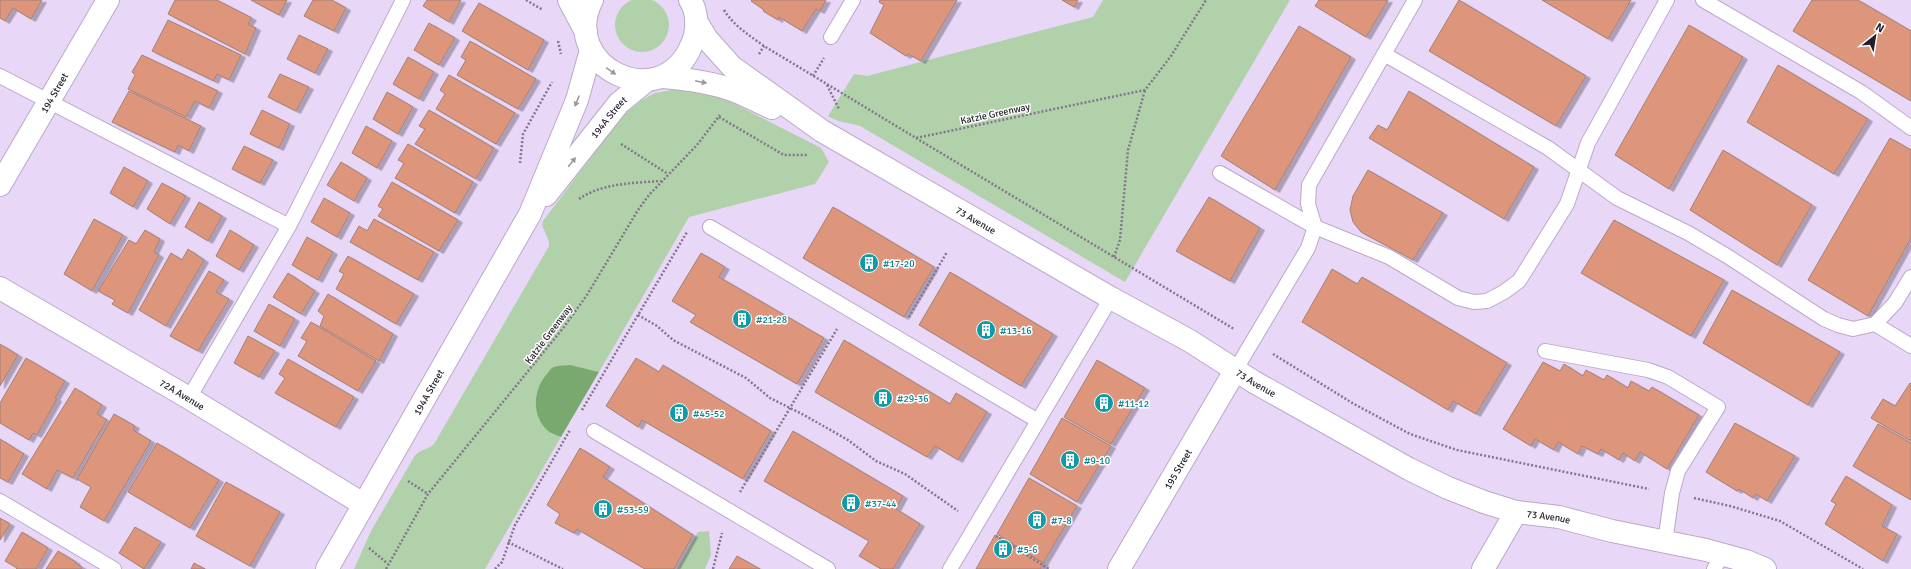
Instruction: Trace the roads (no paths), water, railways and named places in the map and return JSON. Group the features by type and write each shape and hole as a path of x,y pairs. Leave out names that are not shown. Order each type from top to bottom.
{"street":[{"name":"194 Street","path":"0,185 108,0"},
{"path":"569,0 588,41"},
{"name":"194A Street","path":"327,569 530,214 578,100 588,41 586,16 592,0"},
{"name":"194A Street","path":"530,214 619,103 655,79 677,67 688,54 695,38 693,6"},
{"name":"73 Avenue","path":"693,6 707,39 732,67 822,131"},
{"name":"73 Avenue","path":"588,41 601,64 614,74 630,80 686,79 735,91 822,131 1111,298 1196,345 1236,369 1254,382 1409,469 1448,488 1484,502 1516,512 1559,517 1612,531 1665,542 1718,562 1765,569"},
{"name":"72A Avenue","path":"0,288 189,398 363,504"},
{"name":"195 Street","path":"1119,569 1236,369"},
{"path":"1483,569 1516,512"}],"lane":[{"path":"189,398 289,226 403,0"},
{"path":"832,37 853,0"},
{"path":"1236,369 1308,248 1315,227 1308,204 1309,184 1415,0"},
{"path":"1220,173 1315,227 1389,256 1458,298 1474,302 1487,300 1504,292 1519,281 1567,204 1588,143 1667,0"},
{"path":"1703,0 1862,92 1911,128"},
{"path":"1384,54 1548,148 1617,198 1688,233 1727,256 1824,319 1838,325 1853,329 1875,324 1895,303 1911,277"},
{"path":"0,76 289,226"},
{"path":"710,227 1038,421"},
{"path":"950,569 1111,298"},
{"path":"1875,324 1911,346"},
{"path":"1545,351 1648,370 1668,377 1718,407 1678,471 1672,493 1665,542"},
{"path":"594,430 828,569"},
{"path":"0,501 114,569"}],"place":[{"name":"#17-20","path":"869,263"},
{"name":"#21-28","path":"742,319"},
{"name":"#13-16","path":"986,330"},
{"name":"#29-36","path":"883,398"},
{"name":"#11-12","path":"1104,403"},
{"name":"#45-52","path":"679,413"},
{"name":"#9-10","path":"1070,460"},
{"name":"#37-44","path":"851,503"},
{"name":"#53-59","path":"603,509"},
{"name":"#7-8","path":"1037,520"},
{"name":"#5-6","path":"1003,549"}]}
